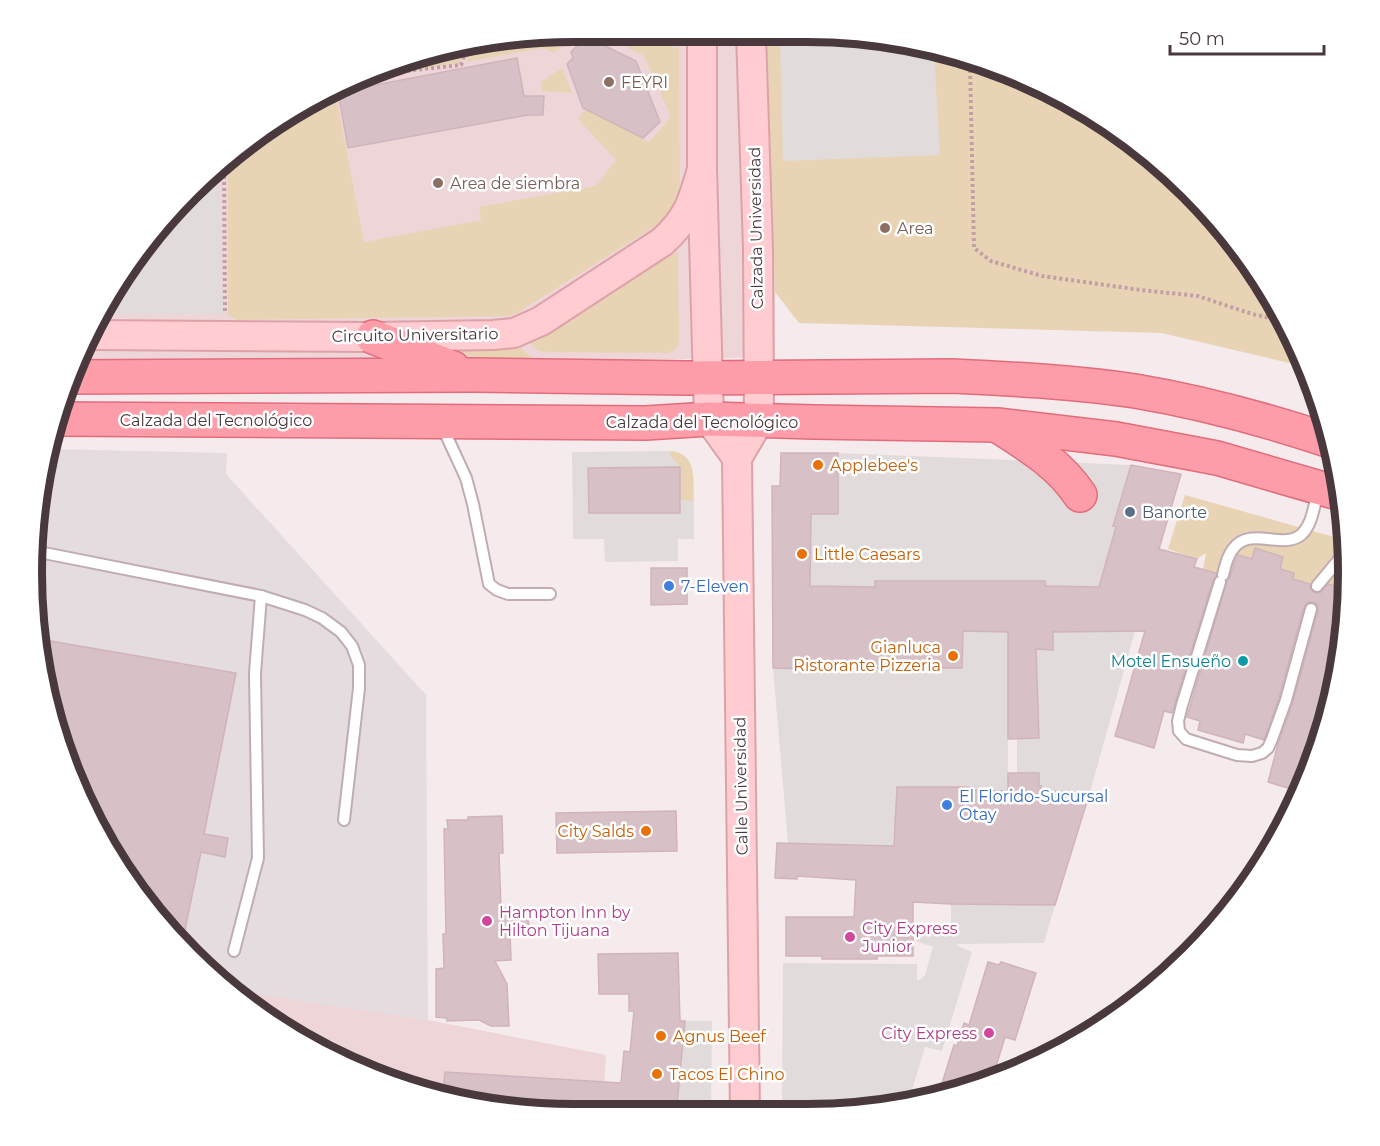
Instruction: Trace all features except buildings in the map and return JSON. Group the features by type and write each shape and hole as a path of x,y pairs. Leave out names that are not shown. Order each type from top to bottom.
{"main road":[{"path":"373,337 472,375"},
{"path":"316,420 318,375"},
{"path":"79,377 953,376 1042,381 1134,391 1196,403 1287,426 1320,438"},
{"path":"583,423 596,410 679,402 696,377"},
{"path":"814,423 802,410 805,400 812,397 935,396 975,386 990,378"},
{"name":"Calzada del Tecnológico","path":"65,419 646,423 710,419 814,423 997,425 1127,441 1217,458 1331,491"},
{"path":"997,425 1057,467 1080,495"}],"street":[{"path":"702,42 702,169 696,377 710,419 737,458 759,421"},
{"name":"Calzada Universidad","path":"751,42 758,249 759,421"},
{"name":"Circuito Universitario","path":"99,335 373,337 514,333 541,321 662,242 683,220 693,201 702,169"},
{"name":"Calle Universidad","path":"737,458 745,1104"}],"lane":[{"path":"440,420 466,478 489,584 508,594 550,594"},
{"path":"1308,484 1316,500 1310,522 1303,532 1287,540 1255,538 1244,540 1234,547 1230,554 1178,721 1179,731 1186,739 1237,755 1252,756 1268,748 1286,700 1311,609"},
{"path":"43,553 261,596 322,618 341,632 352,646 359,665 359,688 344,820"},
{"path":"1317,586 1338,561"},
{"path":"234,951 258,858 255,673 261,596"}],"path":[{"path":"397,72 461,65 465,53"},
{"path":"970,68 974,248 991,261 1042,276 1198,296 1273,319"},
{"path":"224,173 225,316"}],"shaded area":[{"path":"568,42 554,53 543,48 466,62 469,52 538,43"},
{"path":"617,42 644,42 679,48 680,197 673,211 660,223 519,312 510,316 237,320 228,315 228,170 278,131 336,98 364,242 481,220 479,207 596,186 616,160 578,119 586,109 649,142 671,117 644,56"},
{"path":"767,42 842,43 876,47 944,60 1010,82 1073,113 1130,152 1182,198 1228,250 1249,278 1267,308 1295,364 1161,333 799,323 775,292"},
{"path":"780,42 842,43 911,52 934,58 940,155 783,161"},
{"path":"807,42 869,46 783,161 775,300 775,357 537,362 85,363 113,307 131,278 174,223 198,198 223,174 278,131 307,113 370,82 402,70 469,52 538,43"},
{"path":"462,54 459,63 401,73 402,70"},
{"path":"562,68 572,93 542,91 541,82"},
{"path":"220,177 223,314 109,314 131,278 152,250 174,223"},
{"path":"678,251 679,344 675,350 670,353 545,352 538,351 530,343"},
{"path":"519,347 535,360 518,361 433,352 434,349"},
{"path":"57,449 227,453 226,474 426,695 428,1020 263,1004 223,972 198,948 174,923 131,868 97,808 82,776 70,744 52,677 43,608 42,573 47,504"},
{"path":"669,451 685,456 689,462 693,476 694,501 680,501 680,467"},
{"path":"669,451 680,467 680,500 694,501 694,539 678,539 678,561 605,562 604,539 573,539 572,452"},
{"path":"838,453 1131,465 1113,526 1116,527 1099,587 1045,586 1045,581 876,581 875,587 810,587 811,544 772,513"},
{"path":"1185,495 1337,538 1338,586 1326,584 1325,588 1293,579 1294,573 1280,569 1283,557 1255,549 1252,559 1234,554 1227,577 1203,570 1206,553 1197,559 1168,549"},
{"path":"963,631 1008,632 1008,791 974,790 973,787 897,787 895,830 900,846 788,843 773,668 808,669 808,664 874,664 874,668 962,668"},
{"path":"1135,631 1090,792 1041,791 1039,773 1017,773 1017,738 1039,738 1036,649 1053,650 1053,632"},
{"path":"951,904 1055,905 1044,943 959,944 957,946 972,952 942,1051 925,1047 911,1094 842,1103 782,1104 783,963 917,964 917,980 925,975 933,947 916,941 922,925 938,930 939,925 951,925"},
{"path":"249,993 428,1020 606,1055 603,1104 538,1103 469,1094 402,1076 370,1064 307,1033"},
{"path":"685,1021 712,1021 711,1104 677,1104"}],"place":[{"name":"FEYRI","path":"609,82"},
{"name":"Area de siembra","path":"438,183"},
{"name":"Area","path":"885,228"},
{"name":"Applebee's","path":"818,465"},
{"name":"Banorte","path":"1130,512"},
{"name":"Little Caesars","path":"802,554"},
{"name":"7-Eleven","path":"669,586"},
{"name":"Gianluca Ristorante Pizzeria","path":"953,656"},
{"name":"Motel Ensueño","path":"1243,661"},
{"name":"El Florido-Sucursal Otay","path":"947,805"},
{"name":"City Salds","path":"646,831"},
{"name":"Hampton Inn by Hilton Tijuana","path":"487,921"},
{"name":"City Express Junior","path":"850,937"},
{"name":"City Express","path":"989,1033"},
{"name":"Agnus Beef","path":"661,1036"},
{"name":"Tacos El Chino","path":"657,1074"}]}
